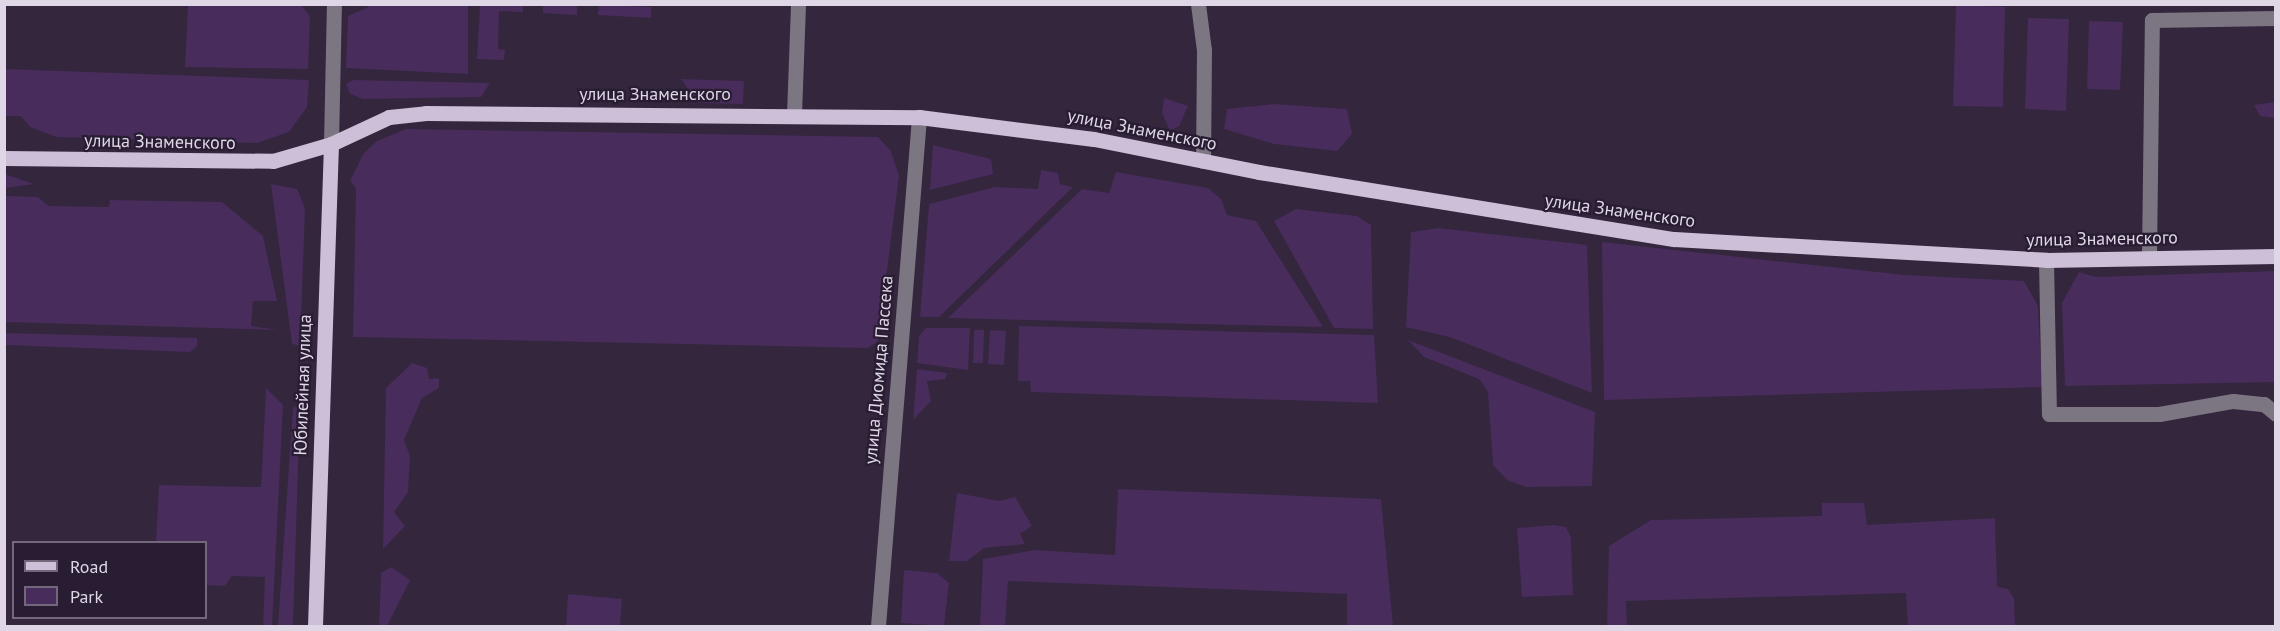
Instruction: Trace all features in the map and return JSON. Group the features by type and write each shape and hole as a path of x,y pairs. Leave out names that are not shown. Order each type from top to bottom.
{"main road":[{"name":"улица Знаменского","path":"4,158 240,164 273,161 331,144 389,117 426,113 794,114 919,117 1094,138 1203,161 1674,239 2046,260 2276,256"},
{"name":"Юбилейная улица","path":"315,627 331,144"}],"street":[{"path":"331,144 334,4"},
{"path":"794,114 798,4"},
{"path":"1198,4 1204,50 1203,161"},
{"path":"2150,257 2152,20 2276,18"},
{"name":"улица Диомида Пассека","path":"879,627 919,117"},
{"path":"2046,260 2049,414 2159,414 2233,401 2264,404 2276,414"}],"green space":[{"path":"188,5 301,5 310,16 308,69 185,67"},
{"path":"372,5 468,5 468,74 346,68 348,16"},
{"path":"480,5 523,5 523,12 499,11 498,49 505,50 504,60 477,59"},
{"path":"543,5 577,5 577,15 543,13"},
{"path":"599,5 651,7 651,18 598,15"},
{"path":"1956,5 2005,7 2003,107 1953,106"},
{"path":"2028,18 2069,19 2066,111 2025,109"},
{"path":"2089,21 2123,22 2120,90 2087,89"},
{"path":"5,69 309,80 307,107 289,132 257,143 56,137 30,127 21,116 5,116"},
{"path":"681,79 744,81 743,104 698,103"},
{"path":"353,80 490,83 481,97 363,99 350,94 346,84"},
{"path":"1164,98 1188,106 1179,126 1170,131 1162,113"},
{"path":"2275,102 2275,118 2260,116 2254,105"},
{"path":"1274,104 1347,109 1352,134 1337,151 1274,144 1224,129 1227,109"},
{"path":"406,129 878,137 891,151 899,176 878,341 868,348 353,337 356,188 350,181 363,154 377,141"},
{"path":"933,145 991,159 993,174 930,190"},
{"path":"1041,170 1058,173 1060,184 1073,187 939,317 920,317 929,204 995,187 1038,189"},
{"path":"1116,172 1208,188 1221,199 1227,215 1256,221 1323,327 948,318 1082,189 1109,193"},
{"path":"5,175 7,175 34,184 5,188"},
{"path":"271,184 297,189 305,208 300,346 292,344"},
{"path":"5,196 38,197 49,206 109,207 110,200 222,202 263,236 277,301 253,301 251,326 278,330 5,322"},
{"path":"1296,209 1357,216 1371,225 1373,329 1334,328 1274,221"},
{"path":"1439,228 1587,245 1592,393 1450,337 1406,327 1411,232"},
{"path":"1602,242 1905,275 2024,281 2038,306 2042,387 1604,400"},
{"path":"2275,271 2275,382 2065,386 2062,303 2079,272 2096,277"},
{"path":"1019,326 1374,335 1378,403 1031,392 1030,381 1018,381"},
{"path":"926,328 970,328 968,370 917,363 919,336"},
{"path":"974,330 984,330 983,363 973,363"},
{"path":"990,330 1006,331 1004,365 988,364"},
{"path":"5,333 197,338 197,346 190,352 5,345"},
{"path":"1408,340 1595,412 1592,486 1526,487 1507,480 1493,465 1488,392 1479,379 1424,357"},
{"path":"412,363 427,368 429,379 439,378 439,388 422,398 404,440 410,456 408,492 394,512 405,526 383,549 386,388"},
{"path":"917,369 947,373 945,379 927,381 931,401 913,420"},
{"path":"266,388 283,405 272,626 263,626 265,577 232,576 225,586 207,585 207,541 156,541 159,485 261,487"},
{"path":"293,407 300,407 293,626 278,626"},
{"path":"1118,489 1381,499 1393,626 1347,626 1347,594 1008,581 1005,626 980,626 983,559 1035,550 1115,555"},
{"path":"957,493 999,501 1015,497 1032,526 1020,534 1025,544 984,548 967,561 949,561"},
{"path":"1822,503 1864,503 1867,525 1995,518 1997,587 2008,589 2014,598 2015,626 1908,626 1906,593 1626,601 1627,626 1607,625 1609,546 1651,520 1822,516"},
{"path":"1554,525 1566,527 1571,538 1573,595 1522,597 1517,528"},
{"path":"391,567 410,580 387,626 379,626 381,573"},
{"path":"904,570 937,573 949,583 944,626 901,623"},
{"path":"568,594 622,599 620,626 566,626"}]}
